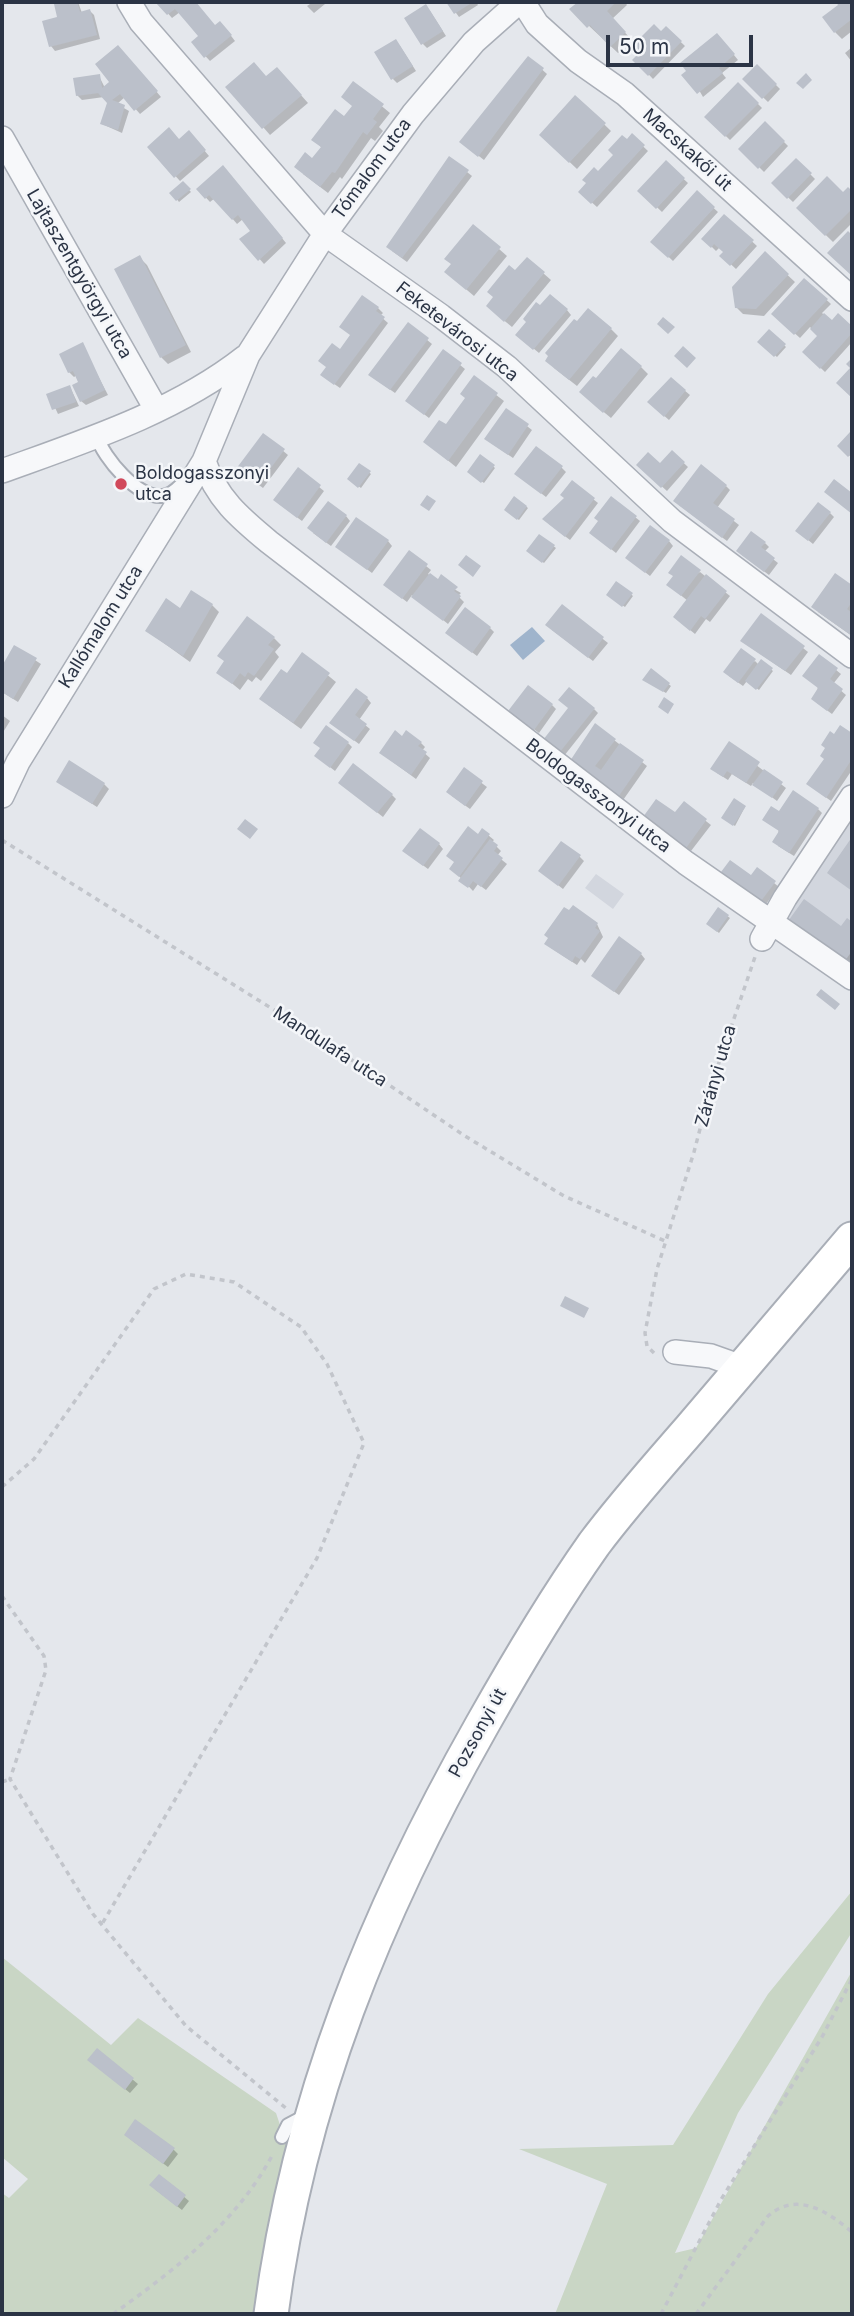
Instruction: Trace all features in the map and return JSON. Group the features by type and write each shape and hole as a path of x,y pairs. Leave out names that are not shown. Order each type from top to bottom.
{"main road":[{"name":"Pozsonyi út","path":"271,2314 307,2115 380,1921 419,1840 525,1650 595,1544 852,1239"}],"street":[{"name":"Feketevárosi utca","path":"129,2 141,22 325,234 441,316 507,367 672,521 852,656"},
{"name":"Tómalom utca","path":"204,461 248,355 325,234 413,114 474,42 521,2"},
{"name":"Macskakői út","path":"521,2 547,33 578,61 625,94 852,299"},
{"name":"Lajtaszentgyörgyi utca","path":"2,138 156,409"},
{"name":"Tómalom utca","path":"2,471 97,437 216,379 248,355"},
{"name":"Kallómalom utca","path":"2,796 18,762 204,461"},
{"name":"Boldogasszonyi utca","path":"204,461 210,478 236,515 766,931 852,978"},
{"path":"766,931 852,797"},
{"path":"675,1352 711,1356 742,1367"}],"lane":[{"path":"97,437 100,449 118,471 144,491 159,497 170,494 181,486 204,461"},
{"path":"282,2137 288,2125 307,2115"}],"path":[{"name":"Mandulafa utca","path":"2,840 319,1038 476,1143 564,1196 665,1241"},
{"name":"Zárányi utca","path":"675,1352 653,1353 645,1341 647,1313 665,1241 694,1152 712,1083 766,931"},
{"path":"2,1487 34,1459 154,1289 186,1274 234,1282 302,1327 327,1364 364,1443 317,1558 102,1924"},
{"path":"2,1596 40,1650 46,1670 10,1779 2,1783"},
{"path":"10,1779 102,1924 186,2026 271,2098 307,2115"},
{"path":"661,2314 722,2198 822,2036 852,1979"},
{"path":"113,2314 175,2267 233,2216 267,2167 282,2137"},
{"path":"696,2314 768,2216 778,2207 793,2202 810,2206 852,2232"}],"shaded area":[{"path":"852,818 852,974 781,921"},
{"path":"596,874 624,894 613,909 585,888"}],"green space":[{"path":"852,1891 852,1932 738,2113 675,2253 696,2248 852,1971 852,2314 555,2314 607,2184 519,2149 673,2145 768,1994"},
{"path":"2,1957 111,2045 138,2018 276,2113 288,2149 260,2314 2,2314 2,2193 9,2198 28,2179 2,2157"}],"water":[{"path":"532,627 545,641 523,660 510,645"}],"building":[{"path":"77,2 80,12 90,9 97,35 49,47 42,21 57,17 54,4"},
{"path":"155,2 196,2 215,25 220,21 232,35 204,58 191,42 198,36 175,9 167,15"},
{"path":"446,2 473,2 454,14"},
{"path":"578,2 616,2 607,11 626,32 610,47 590,25 587,28 569,9"},
{"path":"836,2 852,2 852,19 834,33 822,17 838,5"},
{"path":"426,4 443,31 421,45 404,18"},
{"path":"654,24 661,31 666,26 682,41 648,76 632,60 639,53 632,46"},
{"path":"717,33 735,54 719,68 723,73 697,94 681,75 686,71 680,63"},
{"path":"396,39 413,66 391,80 374,52"},
{"path":"118,45 158,91 134,111 120,94 112,100 125,105 118,130 100,124 107,103 98,93 76,96 73,78 100,74 102,88 109,82 95,64"},
{"path":"528,56 544,68 478,157 459,142"},
{"path":"254,62 266,76 277,67 302,95 262,129 225,87"},
{"path":"757,64 777,84 762,99 742,79"},
{"path":"806,73 812,80 803,89 796,83"},
{"path":"353,81 384,104 373,119 377,122 367,135 363,132 335,173 332,172 320,187 294,167 305,152 312,158 321,147 311,140 335,109 344,116 352,106 341,97"},
{"path":"738,82 759,103 725,137 704,117"},
{"path":"575,95 606,123 569,163 539,135"},
{"path":"765,121 785,141 758,169 738,149"},
{"path":"169,127 179,139 189,130 206,150 174,178 147,147"},
{"path":"632,133 645,145 591,204 578,192 586,183 582,180 594,167 598,171 613,155 608,150 622,135 627,139"},
{"path":"449,156 469,170 402,258 386,247"},
{"path":"796,158 812,173 787,199 771,183"},
{"path":"666,160 685,178 656,209 637,191"},
{"path":"223,165 283,238 258,261 239,239 250,231 238,215 232,220 209,195 205,199 196,189"},
{"path":"827,176 843,192 848,187 852,191 852,209 825,236 796,208"},
{"path":"183,181 191,189 176,201 169,193"},
{"path":"697,190 715,207 668,258 650,242"},
{"path":"724,214 754,240 730,266 719,256 723,252 714,244 711,248 701,239"},
{"path":"473,224 501,247 466,290 444,272 451,264 444,259"},
{"path":"848,231 852,235 852,276 827,253"},
{"path":"765,251 789,274 756,309 735,308 732,287"},
{"path":"140,255 186,345 160,358 114,269"},
{"path":"527,257 545,272 504,322 486,306 493,297 487,292 509,265 515,270"},
{"path":"804,278 828,299 794,335 771,314"},
{"path":"550,294 568,309 533,350 515,335 526,322 523,319 536,302 540,305"},
{"path":"362,295 379,307 376,311 385,317 334,385 320,375 326,367 318,361 332,343 340,349 350,335 339,327"},
{"path":"588,308 612,328 569,380 545,361 548,356 545,353 574,319 577,321"},
{"path":"824,313 832,320 838,313 852,326 852,333 820,369 802,352 817,336 810,329"},
{"path":"663,317 675,327 668,334 657,324"},
{"path":"408,322 429,338 390,390 368,375"},
{"path":"769,329 786,344 774,357 757,342"},
{"path":"83,342 105,390 80,402 72,385 78,382 73,371 68,373 59,354"},
{"path":"683,346 696,358 687,368 674,356"},
{"path":"621,348 642,366 603,413 579,392 593,376 596,378"},
{"path":"443,349 462,363 424,415 405,401"},
{"path":"852,358 852,398 836,383 850,368 846,364"},
{"path":"474,375 498,393 448,461 423,442 439,420 446,424 465,398 460,394"},
{"path":"671,377 686,390 664,417 647,402"},
{"path":"70,385 76,402 52,410 46,394"},
{"path":"506,408 529,424 508,455 484,439"},
{"path":"850,432 852,453 848,457 837,446"},
{"path":"263,433 285,449 258,485 236,469"},
{"path":"536,446 563,466 541,494 514,474"},
{"path":"672,450 685,462 661,488 636,465 648,452 660,463"},
{"path":"480,454 495,465 481,483 467,472"},
{"path":"359,463 371,471 358,488 347,479"},
{"path":"701,464 727,485 713,503 735,519 722,538 673,501"},
{"path":"298,467 321,485 297,518 273,500"},
{"path":"834,479 852,493 852,514 824,492"},
{"path":"572,480 595,498 565,537 542,519 564,498 560,495"},
{"path":"427,495 436,501 429,511 420,505"},
{"path":"514,496 527,506 517,520 504,510"},
{"path":"611,496 637,516 611,550 589,533 598,521 594,518"},
{"path":"328,501 347,515 326,543 307,528"},
{"path":"818,502 831,512 808,541 795,531"},
{"path":"356,517 389,540 367,570 335,547"},
{"path":"650,525 670,540 645,573 625,558"},
{"path":"751,531 766,542 761,547 775,558 764,572 736,551"},
{"path":"539,534 555,545 542,563 526,551"},
{"path":"409,550 428,564 402,599 383,585"},
{"path":"466,555 481,566 473,577 458,565"},
{"path":"681,555 701,570 681,596 666,585 673,576 668,573"},
{"path":"430,573 438,579 441,574 458,587 454,591 461,596 443,621 411,597"},
{"path":"835,573 852,585 852,602 847,609 852,613 852,636 811,607"},
{"path":"706,574 727,591 705,619 701,616 690,631 673,617"},
{"path":"616,581 633,593 622,607 606,595"},
{"path":"191,590 213,604 183,656 145,631 166,598 180,608"},
{"path":"562,604 604,637 588,658 545,625"},
{"path":"465,607 491,627 472,653 445,633"},
{"path":"761,613 805,646 785,671 740,641"},
{"path":"247,616 275,637 268,645 274,649 254,676 248,672 245,677 240,673 232,684 216,673 224,661 217,656"},
{"path":"14,645 37,658 13,699 2,692 2,666"},
{"path":"741,648 756,659 738,683 723,672"},
{"path":"302,652 330,673 293,723 259,699 281,669 287,673"},
{"path":"819,654 838,668 830,679 843,689 827,711 811,699 818,688 802,676"},
{"path":"761,659 773,668 756,690 745,681"},
{"path":"651,668 670,683 663,692 642,680"},
{"path":"528,685 553,704 534,730 508,711"},
{"path":"569,687 595,708 559,753 543,740 568,708 558,700"},
{"path":"356,688 368,697 355,715 367,724 354,741 329,723"},
{"path":"664,697 674,704 668,714 658,707"},
{"path":"595,723 616,739 595,766 601,770 620,743 644,760 616,800 568,764"},
{"path":"326,725 349,742 330,768 314,756 320,748 313,743"},
{"path":"840,725 852,733 852,759 826,798 806,784 824,759 820,756 825,748 821,745 830,731 834,734"},
{"path":"395,730 402,736 406,730 422,742 418,746 427,752 411,775 379,753"},
{"path":"729,741 760,762 746,783 727,771 723,777 710,769"},
{"path":"69,760 105,783 92,804 56,782"},
{"path":"353,763 393,794 377,813 338,783"},
{"path":"464,767 483,781 465,806 446,792"},
{"path":"764,769 783,782 772,798 752,785"},
{"path":"793,790 819,808 789,853 772,842 779,831 762,820 771,806 779,811"},
{"path":"734,798 746,806 733,826 721,818"},
{"path":"656,799 675,812 684,801 707,819 686,848 643,817"},
{"path":"245,819 258,829 250,839 237,829"},
{"path":"468,826 478,834 482,828 490,834 459,877 449,869 454,862 446,856"},
{"path":"420,828 440,843 423,866 402,851"},
{"path":"852,837 852,891 827,873"},
{"path":"490,839 498,845 494,851 503,858 481,887 473,881 468,888 458,881"},
{"path":"561,841 581,855 558,886 538,871"},
{"path":"730,860 751,875 757,867 776,881 758,905 718,876"},
{"path":"804,899 841,926 847,918 852,922 852,951 842,965 786,924"},
{"path":"573,905 598,923 595,928 600,931 580,959 575,956 572,962 544,944 548,938 544,935 564,907 569,910"},
{"path":"718,907 729,915 717,932 706,924"},
{"path":"619,936 642,953 614,992 591,976"},
{"path":"821,989 840,1004 835,1010 816,995"},
{"path":"565,1296 589,1308 584,1318 560,1306"},
{"path":"97,2048 134,2078 125,2090 87,2060"},
{"path":"135,2119 175,2148 163,2164 124,2135"},
{"path":"159,2174 186,2195 177,2207 149,2185"}],"place":[{"name":"Boldogasszonyi utca","path":"121,484"}]}
